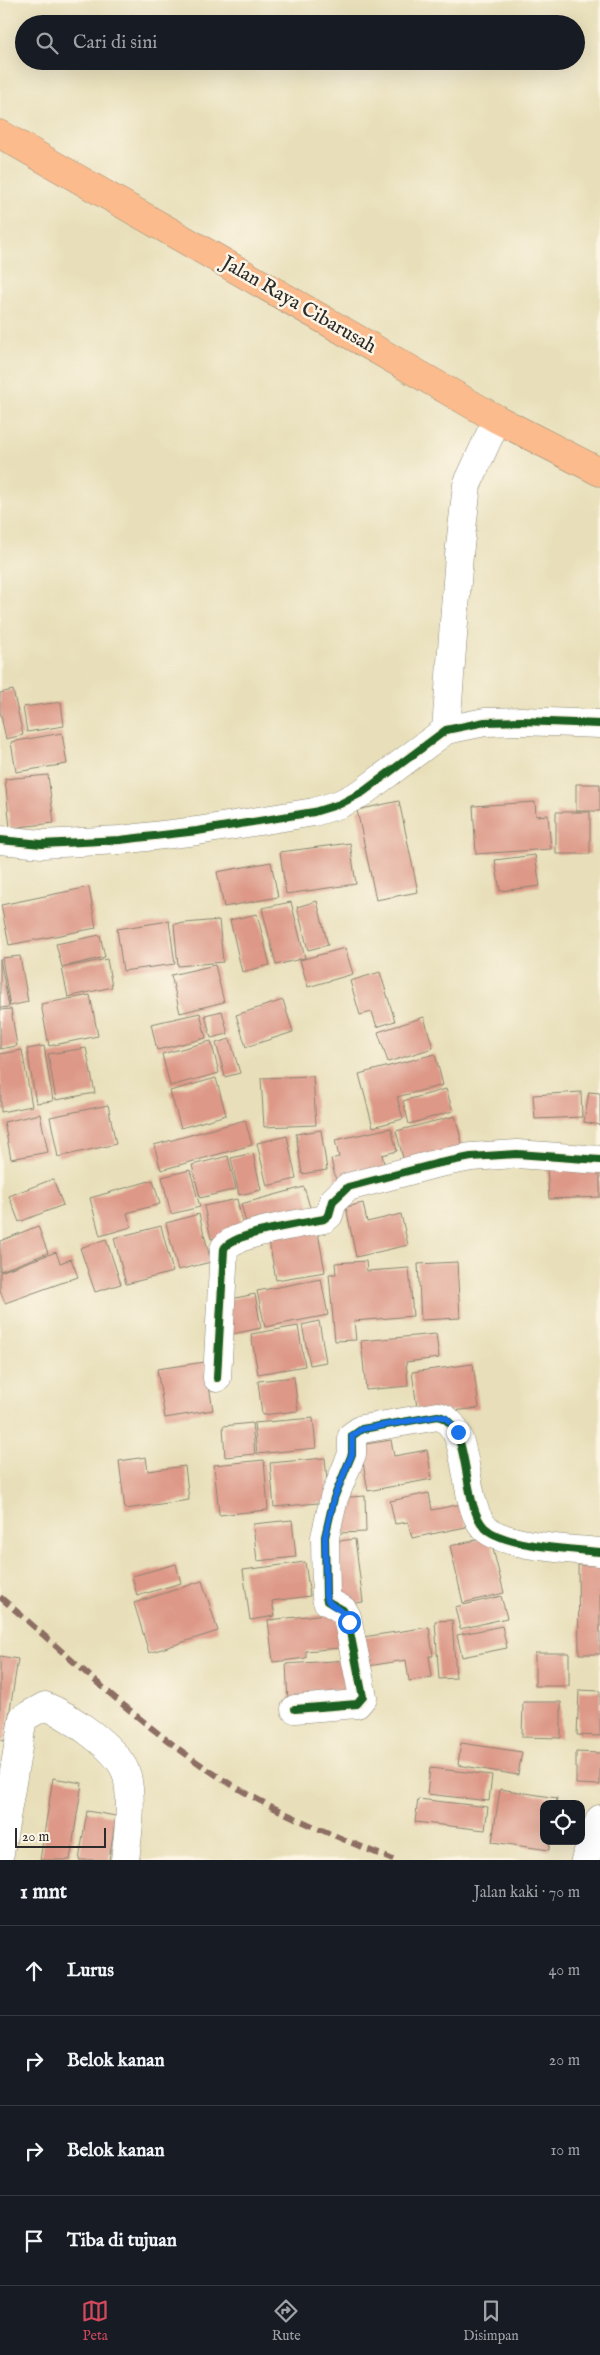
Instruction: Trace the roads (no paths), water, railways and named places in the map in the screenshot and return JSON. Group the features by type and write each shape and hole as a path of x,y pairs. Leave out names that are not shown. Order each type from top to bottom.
{"main road":[{"name":"Jalan Raya Cibarusah","path":"0,134 497,419 600,472"}],"street":[{"path":"446,730 459,556 467,485 497,419"},
{"path":"0,840 42,844 120,840 197,831 314,812 340,804 364,792 446,730 494,722 600,724"},
{"path":"217,1378 224,1249 226,1244 324,1219 329,1215 334,1201 348,1187 436,1164 471,1157 517,1154 600,1160"},
{"path":"295,1710 353,1705 357,1704 362,1697 347,1617 343,1610 327,1601 326,1596 325,1537 334,1498 352,1454 352,1436 356,1432 362,1429 438,1416 446,1418 458,1432 474,1509 485,1528 515,1542 600,1552"},
{"path":"0,1853 5,1785 23,1718 45,1706 62,1713 109,1748 127,1774 128,1827 124,1860"},
{"path":"585,1860 600,1819"}]}
